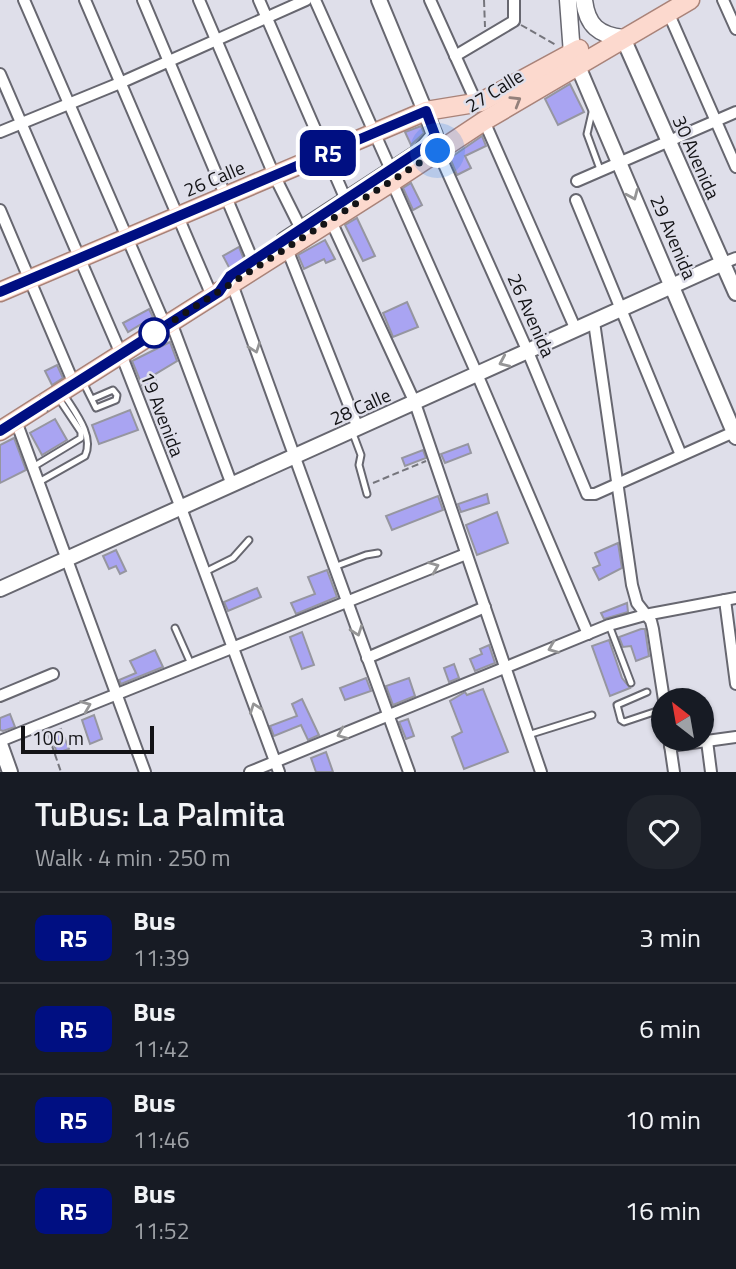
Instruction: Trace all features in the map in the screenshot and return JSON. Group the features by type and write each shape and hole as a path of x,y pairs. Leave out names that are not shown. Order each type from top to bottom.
{"main road":[{"path":"568,0 574,59"},
{"path":"584,0 586,14 593,25 604,35 623,38"},
{"name":"27 Calle","path":"8,426 331,221 436,143 484,121 604,35 668,6 690,0"},
{"name":"27 Calle","path":"445,107 481,102 623,38 668,6"},
{"name":"26 Calle","path":"0,292 373,133 426,111 445,107"}],"street":[{"path":"24,0 168,323 232,485"},
{"path":"85,0 177,216 221,290 294,457 410,772"},
{"path":"143,0 253,261"},
{"path":"199,0 274,175 301,229"},
{"path":"259,0 346,200"},
{"path":"0,132 120,83 306,0"},
{"path":"316,0 588,634"},
{"name":"26 Avenida","path":"379,0 426,111 436,143 586,492 589,495 617,484"},
{"path":"430,0 475,99 481,102"},
{"path":"455,56 514,21 514,0"},
{"path":"723,0 736,29"},
{"path":"668,6 736,167"},
{"name":"30 Avenida","path":"623,38 669,142 729,261 736,293"},
{"name":"29 Avenida","path":"574,59 735,433"},
{"name":"19 Avenida","path":"0,74 121,354 277,767"},
{"path":"445,107 463,96 466,78"},
{"path":"576,181 736,112"},
{"path":"484,121 576,330"},
{"name":"27 Calle","path":"221,290 230,276 346,200 391,176"},
{"path":"576,200 681,455"},
{"path":"0,210 29,280 63,389"},
{"path":"331,221 415,403 541,772"},
{"path":"287,249 355,430"},
{"name":"28 Calle","path":"0,589 729,261"},
{"path":"594,322 634,596 653,629 662,688"},
{"path":"8,426 39,482 145,772"},
{"path":"617,484 735,433"},
{"path":"10,772 0,743 467,554"},
{"path":"250,772 277,767 388,716 609,625 645,615 730,599 736,684"},
{"path":"367,658 485,607"},
{"path":"0,696 53,674"},
{"path":"714,740 736,737"},
{"path":"671,751 674,772"},
{"path":"708,751 711,772"}],"lane":[{"path":"594,106 587,134 601,172"},
{"path":"63,389 92,399 113,390 117,395 116,400 99,408 96,408 92,399"},
{"path":"33,467 81,438 63,389"},
{"path":"39,482 85,456 88,451 86,434 63,389"},
{"path":"355,430 361,455 359,466 367,494"},
{"path":"205,572 233,558 249,540"},
{"path":"334,567 378,553"},
{"path":"609,625 631,684"},
{"path":"175,628 191,664"},
{"path":"647,692 617,705 624,722 651,713"},
{"path":"528,734 592,715"}],"path":[{"path":"484,0 485,39"},
{"path":"514,21 574,59"},
{"path":"49,414 63,389"},
{"path":"372,484 434,458"},
{"path":"44,723 61,772"}],"building":[{"path":"570,84 584,112 558,125 545,99"},
{"path":"421,126 424,133 411,145 405,132"},
{"path":"482,136 486,146 465,156 471,168 457,175 450,158"},
{"path":"411,183 422,205 413,210 403,188"},
{"path":"357,218 375,256 363,261 345,225"},
{"path":"325,240 335,259 326,263 324,259 304,269 298,255"},
{"path":"239,247 245,262 231,271 223,256"},
{"path":"407,302 418,327 393,337 383,313"},
{"path":"149,309 153,317 128,332 123,323"},
{"path":"170,342 177,361 154,375 157,384 144,390 132,361"},
{"path":"57,365 63,378 52,385 45,371"},
{"path":"130,410 138,430 99,444 92,425"},
{"path":"55,419 67,440 42,455 30,433"},
{"path":"14,438 26,470 0,483 0,445"},
{"path":"468,444 471,453 445,463 441,454"},
{"path":"423,450 426,458 405,466 402,458"},
{"path":"487,494 489,503 461,512 458,504"},
{"path":"438,496 443,510 392,530 386,516"},
{"path":"497,512 508,543 477,555 466,525"},
{"path":"618,543 622,568 599,580 593,568 600,565 595,553"},
{"path":"116,550 126,571 120,574 116,566 109,569 103,556"},
{"path":"327,570 337,597 296,614 291,603 315,594 308,577"},
{"path":"257,588 261,597 228,611 224,602"},
{"path":"627,603 628,612 604,619 601,613"},
{"path":"645,629 649,656 636,661 631,646 623,647 619,637"},
{"path":"302,632 314,665 302,669 290,637"},
{"path":"609,640 622,678 630,688 610,696 592,646"},
{"path":"489,645 495,663 475,671 470,659 482,654 480,649"},
{"path":"155,650 163,667 121,684 119,680 136,673 130,661"},
{"path":"454,664 459,678 449,682 444,668"},
{"path":"366,678 371,691 345,700 340,688"},
{"path":"409,678 415,696 393,705 386,686"},
{"path":"483,689 508,752 464,769 452,737 462,732 450,701 465,692 467,695"},
{"path":"302,699 319,735 308,740 301,725 274,736 270,726 297,716 292,704"},
{"path":"10,714 15,727 0,730 0,718"},
{"path":"94,715 102,739 90,744 82,720"},
{"path":"408,719 414,736 406,739 399,722"},
{"path":"61,729 69,749 57,753 50,733"},
{"path":"326,752 333,772 316,772 311,758"}],"bus line":[{"name":"R5","path":"0,292 426,111 435,135 425,147 230,276 219,292 0,431"}],"route":[{"path":"154,333 438,151"}]}
